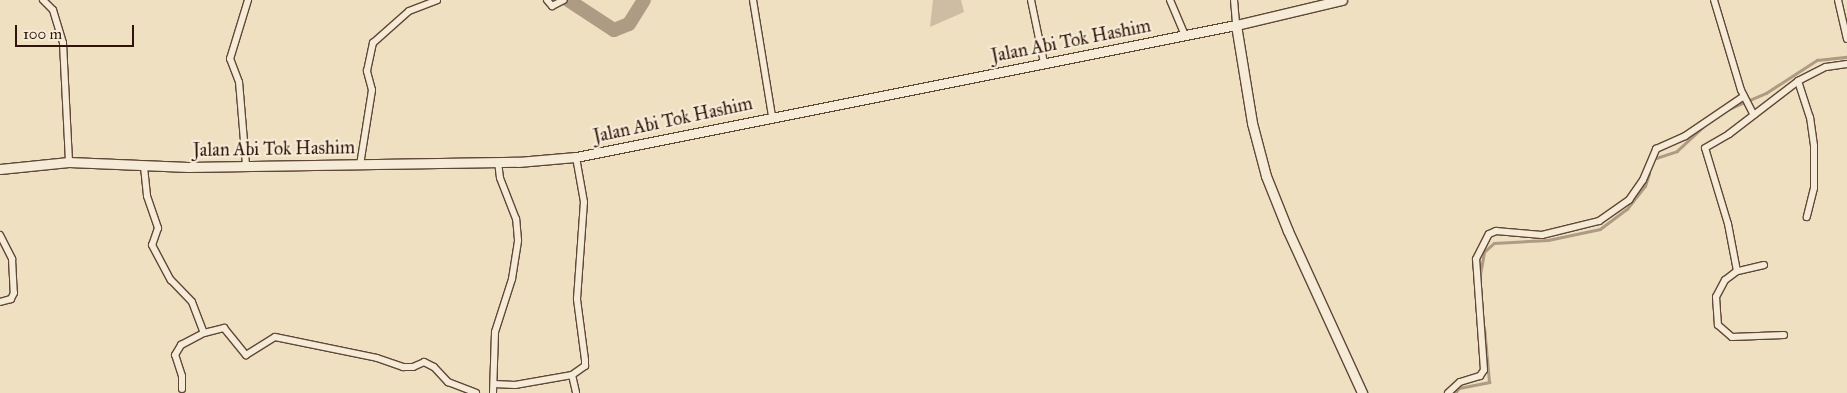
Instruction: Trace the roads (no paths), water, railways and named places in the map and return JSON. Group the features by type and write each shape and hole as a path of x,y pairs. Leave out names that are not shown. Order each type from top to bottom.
{"main road":[{"name":"Jalan Abi Tok Hashim","path":"0,169 69,162 144,167 498,162 576,157 772,116 1236,25 1342,0"},
{"path":"1236,25 1252,123 1266,176 1288,231 1362,393"}],"street":[{"path":"43,0 54,10 63,43 69,162"},
{"path":"246,165 239,82 230,58 248,0"},
{"path":"360,164 372,90 367,71 373,43 410,11 437,0"},
{"path":"547,0 552,6 562,2"},
{"path":"753,0 772,116"},
{"path":"1031,0 1044,62"},
{"path":"1170,0 1185,35"},
{"path":"1234,0 1236,25"},
{"path":"1714,0 1745,98 1752,114"},
{"path":"1838,0 1847,40"},
{"path":"1737,270 1728,224 1706,148 1798,81 1826,67 1847,64"},
{"path":"1798,81 1810,117 1814,146 1814,188 1807,217"},
{"path":"1448,393 1460,382 1480,376 1484,370 1476,259 1489,234 1496,231 1542,235 1599,221 1629,200 1643,180 1656,149 1685,136 1745,98"},
{"path":"494,384 515,385 572,375 585,366 577,299 584,202 576,157"},
{"path":"493,393 495,332 512,279 518,240 516,219 500,178 498,162"},
{"path":"144,167 147,196 158,228 152,245 171,280 192,302 204,333"},
{"path":"0,235 12,259 14,293 11,300 0,302"},
{"path":"1764,266 1737,270 1725,280 1716,297 1715,309 1721,330 1732,337 1784,335"},
{"path":"182,389 182,376 175,355 181,345 204,333 224,328 246,355 275,337 377,358 404,367 413,368 424,362 434,367 448,382 476,393"},
{"path":"572,375 576,393"}],"waterway":[{"path":"568,0 614,30 629,24 644,0"},
{"path":"1729,109 1766,93 1817,60 1847,57"},
{"path":"1653,159 1677,151 1704,126"},
{"path":"1480,275 1484,252 1494,243 1548,240 1600,229 1627,209 1645,186 1649,174"},
{"path":"1455,393 1459,388 1489,382 1484,327"}]}
